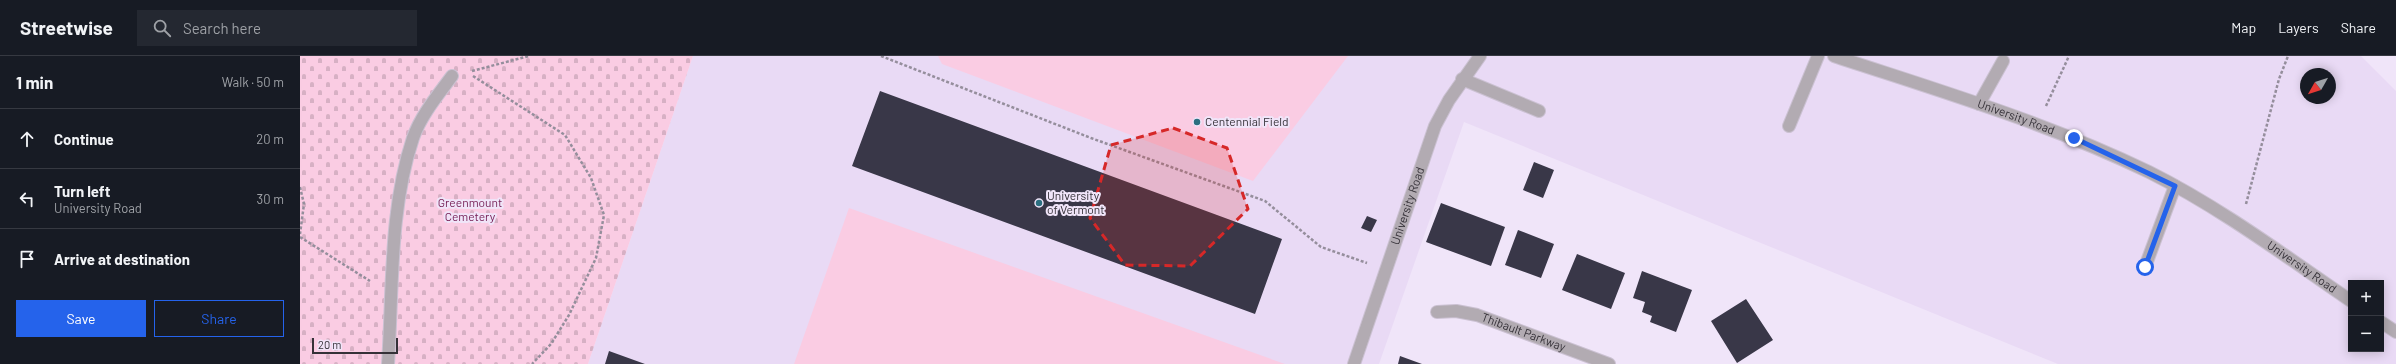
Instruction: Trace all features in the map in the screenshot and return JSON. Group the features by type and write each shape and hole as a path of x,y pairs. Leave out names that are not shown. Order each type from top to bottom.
{"street":[{"name":"University Road","path":"1354,364 1435,126 1462,79 1480,56"},
{"path":"1790,126 1818,56"},
{"name":"University Road","path":"1834,56 1979,104 2074,138 2175,186 2241,225 2348,299"},
{"path":"1979,104 2003,60"},
{"path":"388,364 394,242 403,180 414,137 429,108 452,76"},
{"path":"1462,79 1539,111"},
{"path":"2145,267 2175,186"},
{"name":"Thibault Parkway","path":"1437,312 1456,311 1477,314 1608,364"},
{"path":"2384,324 2396,332"}],"path":[{"path":"530,56 466,72 565,135 591,178 604,215 596,258 576,301 551,344 532,364"},
{"path":"881,56 1091,138 1265,201 1321,247 1386,270"},
{"path":"2037,125 2068,56"},
{"path":"2241,225 2279,79 2288,56"},
{"path":"300,187 304,204 300,234"},
{"path":"300,237 391,294"}],"highlighted area":[{"path":"1173,128 1227,148 1248,209 1190,266 1125,265 1090,218 1111,145"}],"shaded area":[{"name":"University of Vermont","path":"693,56 2361,56 2396,91 2396,364 2058,364 1464,122 1379,364 588,364"}],"green space":[{"name":"Greenmount Cemetery","path":"300,56 693,56 588,364 300,364"},
{"name":"Centennial Field","path":"938,56 1348,56 1253,181 942,64"},
{"path":"849,208 1285,364 794,364"}],"building":[{"path":"880,91 1282,239 1255,314 852,166"},
{"path":"1534,162 1554,170 1543,198 1523,190"},
{"path":"1441,203 1505,227 1491,266 1426,242"},
{"path":"1367,216 1377,220 1371,232 1361,228"},
{"path":"1518,230 1554,244 1541,278 1505,265"},
{"path":"1577,254 1625,273 1611,309 1562,290"},
{"path":"1642,271 1692,290 1676,332 1650,322 1652,316 1642,312 1645,302 1633,298"},
{"path":"1746,299 1773,340 1737,363 1711,321"},
{"path":"609,351 645,364 605,364"},
{"path":"1400,356 1422,364 1398,364"}],"place":[{"name":"Centennial Field","path":"1197,122"},
{"name":"University of Vermont","path":"1039,203"}],"route":[{"path":"2074,138 2175,186 2145,267"}]}
